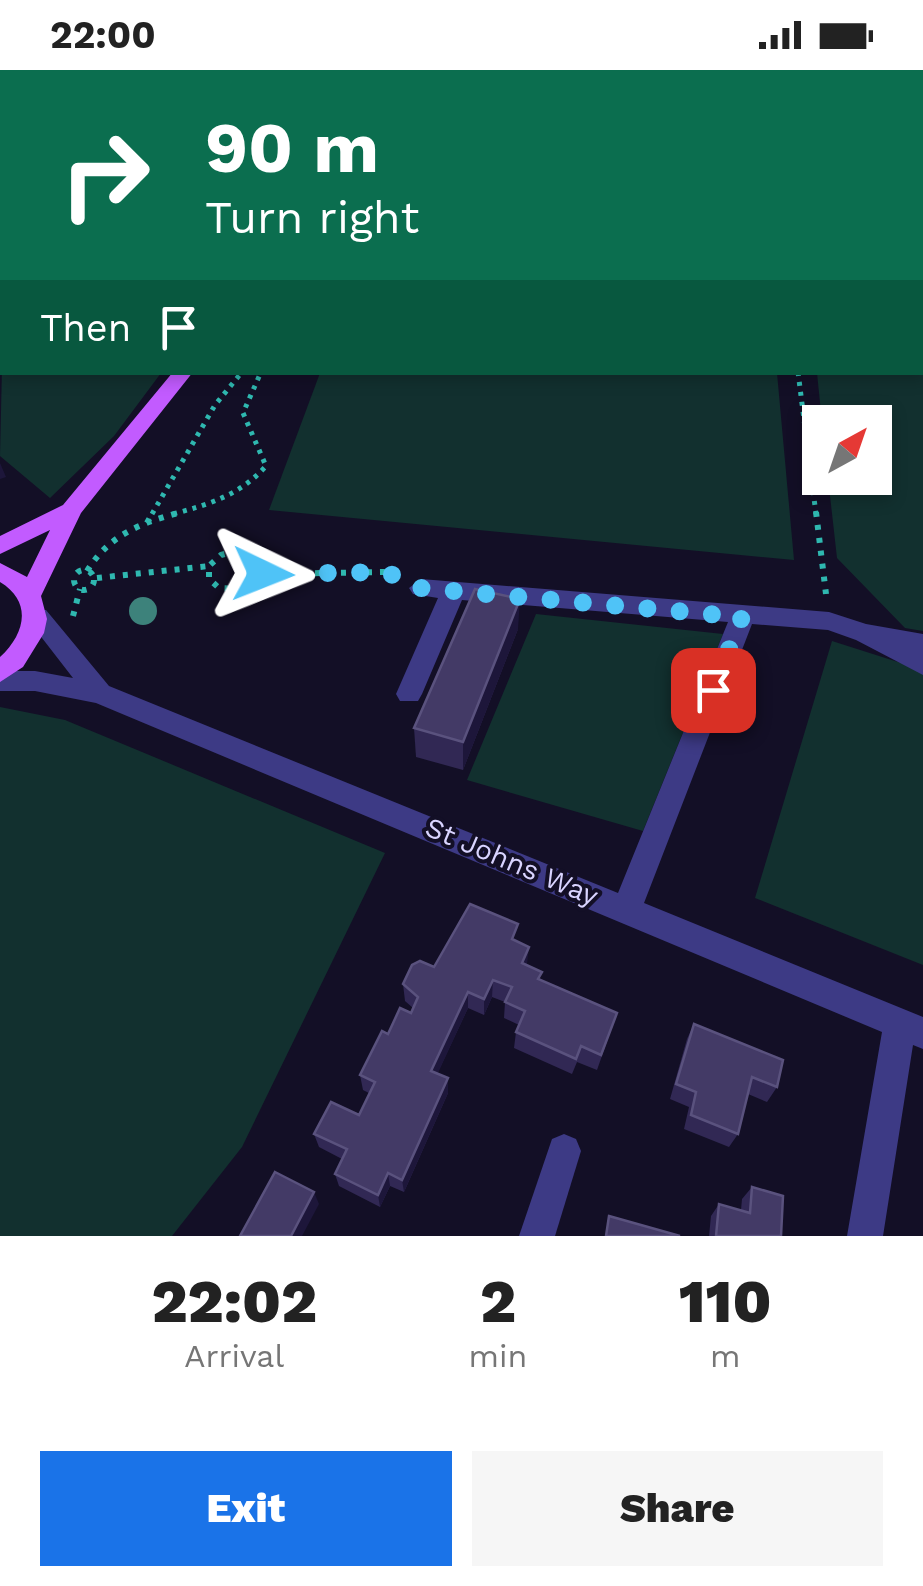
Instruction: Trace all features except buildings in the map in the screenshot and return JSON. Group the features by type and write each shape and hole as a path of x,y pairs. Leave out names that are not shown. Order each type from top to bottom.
{"main road":[{"path":"0,672 22,652 34,604 71,510 182,375"},
{"path":"0,546 71,510"},
{"path":"0,571 34,604"}],"street":[{"path":"421,588 742,617 829,621 865,633 923,642"},
{"path":"410,694 453,592"},
{"name":"St Johns Way","path":"34,604 100,693"},
{"path":"626,909 742,617"},
{"path":"865,633 923,665"},
{"name":"St Johns Way","path":"0,681 36,681 100,693 911,1028"},
{"path":"865,1236 911,1028"},
{"path":"537,1236 564,1151"}],"path":[{"path":"146,524 215,405 240,375"},
{"path":"259,375 248,392 243,428 266,466 260,477 230,499 209,501 146,524 99,549 87,570 75,575 73,585 85,588 97,578 209,566 221,555 240,550 262,560 263,574"},
{"path":"798,375 829,621"},
{"path":"209,566 212,584 227,590 245,589 263,574 386,572 421,588"},
{"path":"87,570 97,578"}],"green space":[{"path":"2,375 160,375 114,436 50,498 0,456"},
{"path":"319,375 777,375 794,560 269,510"},
{"path":"817,375 923,375 923,631 905,628 837,558 830,495 892,495 892,405 820,405"},
{"path":"536,614 723,634 643,831 467,780"},
{"path":"832,641 923,670 923,965 755,898"},
{"path":"0,707 65,720 385,853 242,1147 172,1236 0,1236"}],"route":[{"path":"263,574 386,572 421,588 742,617 713,690"}]}
